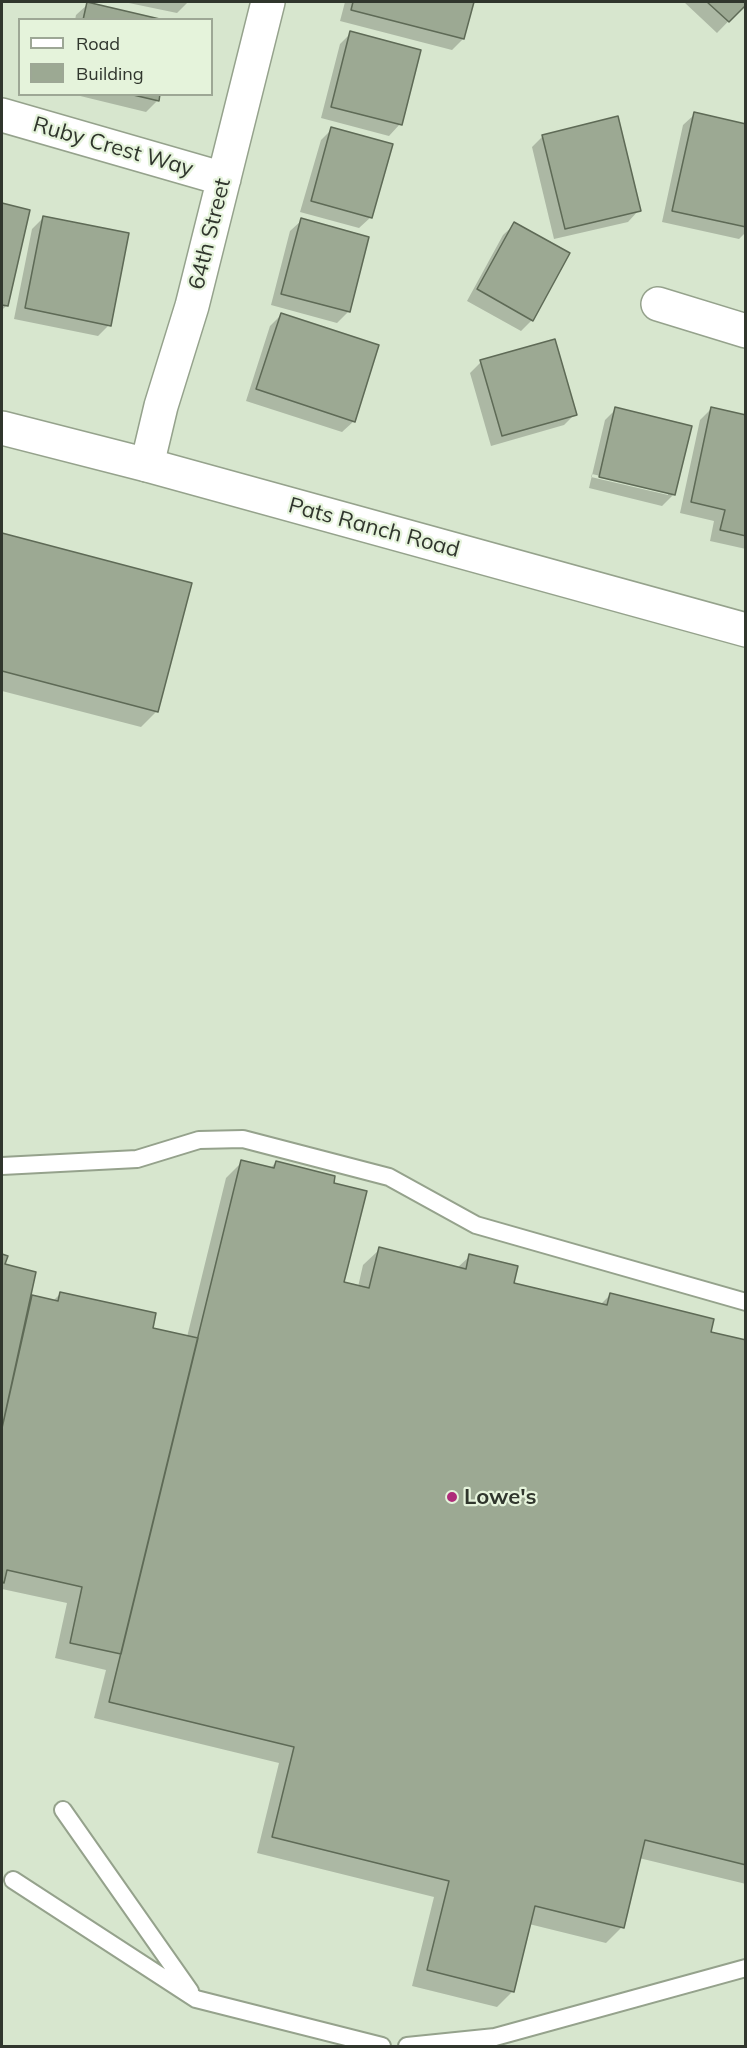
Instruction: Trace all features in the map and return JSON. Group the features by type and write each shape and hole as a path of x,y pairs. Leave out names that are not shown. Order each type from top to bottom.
{"street":[{"name":"64th Street","path":"147,465 161,406 192,306 268,2"},
{"name":"Ruby Crest Way","path":"2,115 224,179"},
{"path":"657,304 746,331"},
{"name":"Pats Ranch Road","path":"2,428 147,465 746,630"}],"lane":[{"path":"2,1166 137,1159 199,1140 243,1139 388,1177 476,1225 746,1302"},
{"path":"63,1810 196,1999"},
{"path":"13,1880 196,1999 382,2046"},
{"path":"407,2046 495,2037 746,1968"}],"building":[{"path":"87,2 155,18 83,18"},
{"path":"353,2 474,2 464,39 351,10"},
{"path":"707,2 746,2 746,5 729,22"},
{"path":"350,31 421,50 402,125 331,107"},
{"path":"138,96 160,96 159,101"},
{"path":"694,112 746,124 746,227 672,211"},
{"path":"618,116 641,211 565,229 542,135"},
{"path":"331,127 393,144 372,218 311,201"},
{"path":"2,203 30,210 8,306 2,305"},
{"path":"43,216 129,233 111,326 25,308"},
{"path":"301,218 369,237 350,312 281,294"},
{"path":"514,222 570,253 533,321 477,289"},
{"path":"281,313 379,345 355,422 256,389"},
{"path":"555,339 577,415 502,436 480,360"},
{"path":"615,407 692,426 675,495 599,477"},
{"path":"711,407 746,415 746,536 720,530 725,510 691,502"},
{"path":"2,533 192,583 158,712 2,671"},
{"name":"Lowe's","path":"241,1160 274,1168 276,1161 335,1176 334,1183 367,1191 344,1282 369,1288 379,1247 466,1269 469,1254 518,1266 514,1283 607,1305 610,1293 714,1319 711,1332 746,1340 746,1865 645,1840 624,1928 535,1906 514,1992 427,1970 449,1881 272,1837 294,1747 109,1702"},
{"path":"2,1254 8,1256 5,1264 36,1272 2,1428"},
{"path":"60,1292 156,1313 153,1328 198,1338 121,1654 70,1643 82,1587 7,1570 4,1583 2,1582 2,1428 32,1295 58,1301"}],"place":[{"name":"Lowe's","path":"452,1497"}]}
